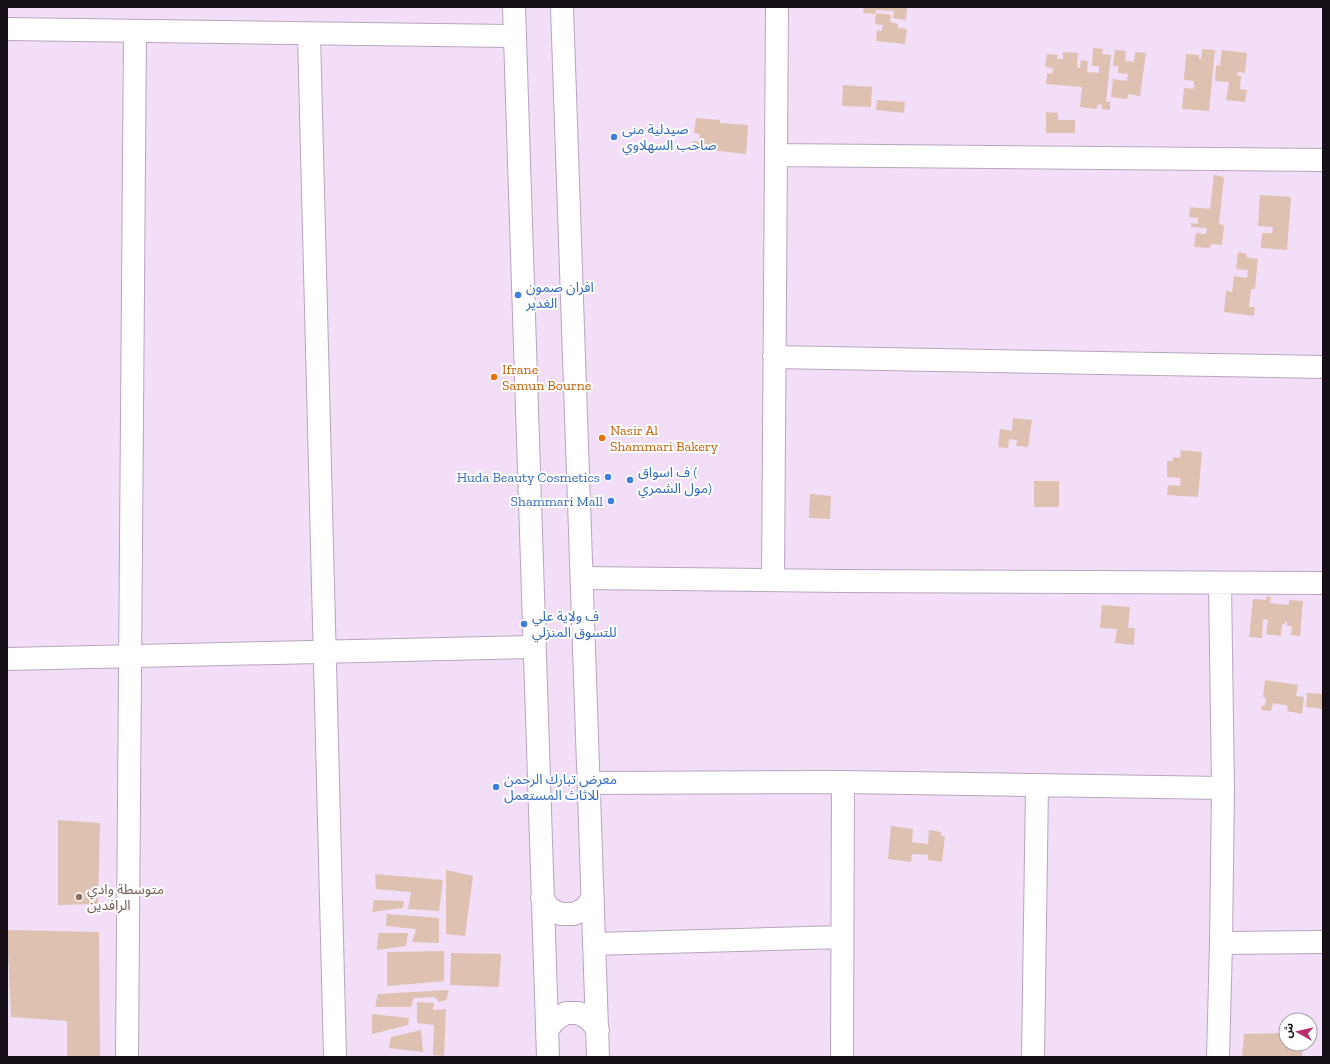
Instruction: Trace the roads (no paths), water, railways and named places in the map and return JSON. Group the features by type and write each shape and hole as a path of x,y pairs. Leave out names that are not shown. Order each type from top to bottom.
{"street":[{"path":"514,7 548,1057"},
{"path":"562,7 598,1057"},
{"path":"773,580 777,7"},
{"path":"7,30 135,30 309,34 515,36"},
{"path":"127,1057 135,30"},
{"path":"309,34 334,1057"},
{"path":"776,155 1323,160"},
{"path":"774,357 1323,367"},
{"path":"582,578 1323,583"},
{"path":"1218,1057 1223,788 1220,583"},
{"path":"7,659 534,647"},
{"path":"589,783 843,782 1223,788"},
{"path":"842,1057 843,782"},
{"path":"1033,1057 1037,785"},
{"path":"542,898 550,909 561,914 574,914 586,908 593,897"},
{"path":"594,944 842,937"},
{"path":"1221,943 1323,942"},
{"path":"547,1030 555,1020 566,1013 579,1013 590,1020 598,1030"}],"place":[{"name":"صيدلية منى صاحب السهلاوي","path":"614,137"},
{"name":"افران صمون الغدير","path":"518,295"},
{"name":"Ifrane Samun Bourne","path":"494,377"},
{"name":"Nasir Al Shammari Bakery","path":"602,438"},
{"name":"Huda Beauty Cosmetics","path":"608,477"},
{"name":"ف اسواق ( مول الشمري)","path":"630,480"},
{"name":"Shammari Mall","path":"611,501"},
{"name":"ف ولاية علي للتسوق المنزلي","path":"524,624"},
{"name":"معرض تبارك الرحمن للاثاث المستعمل","path":"496,787"},
{"name":"متوسطة وادي الرافدين","path":"79,897"}]}
